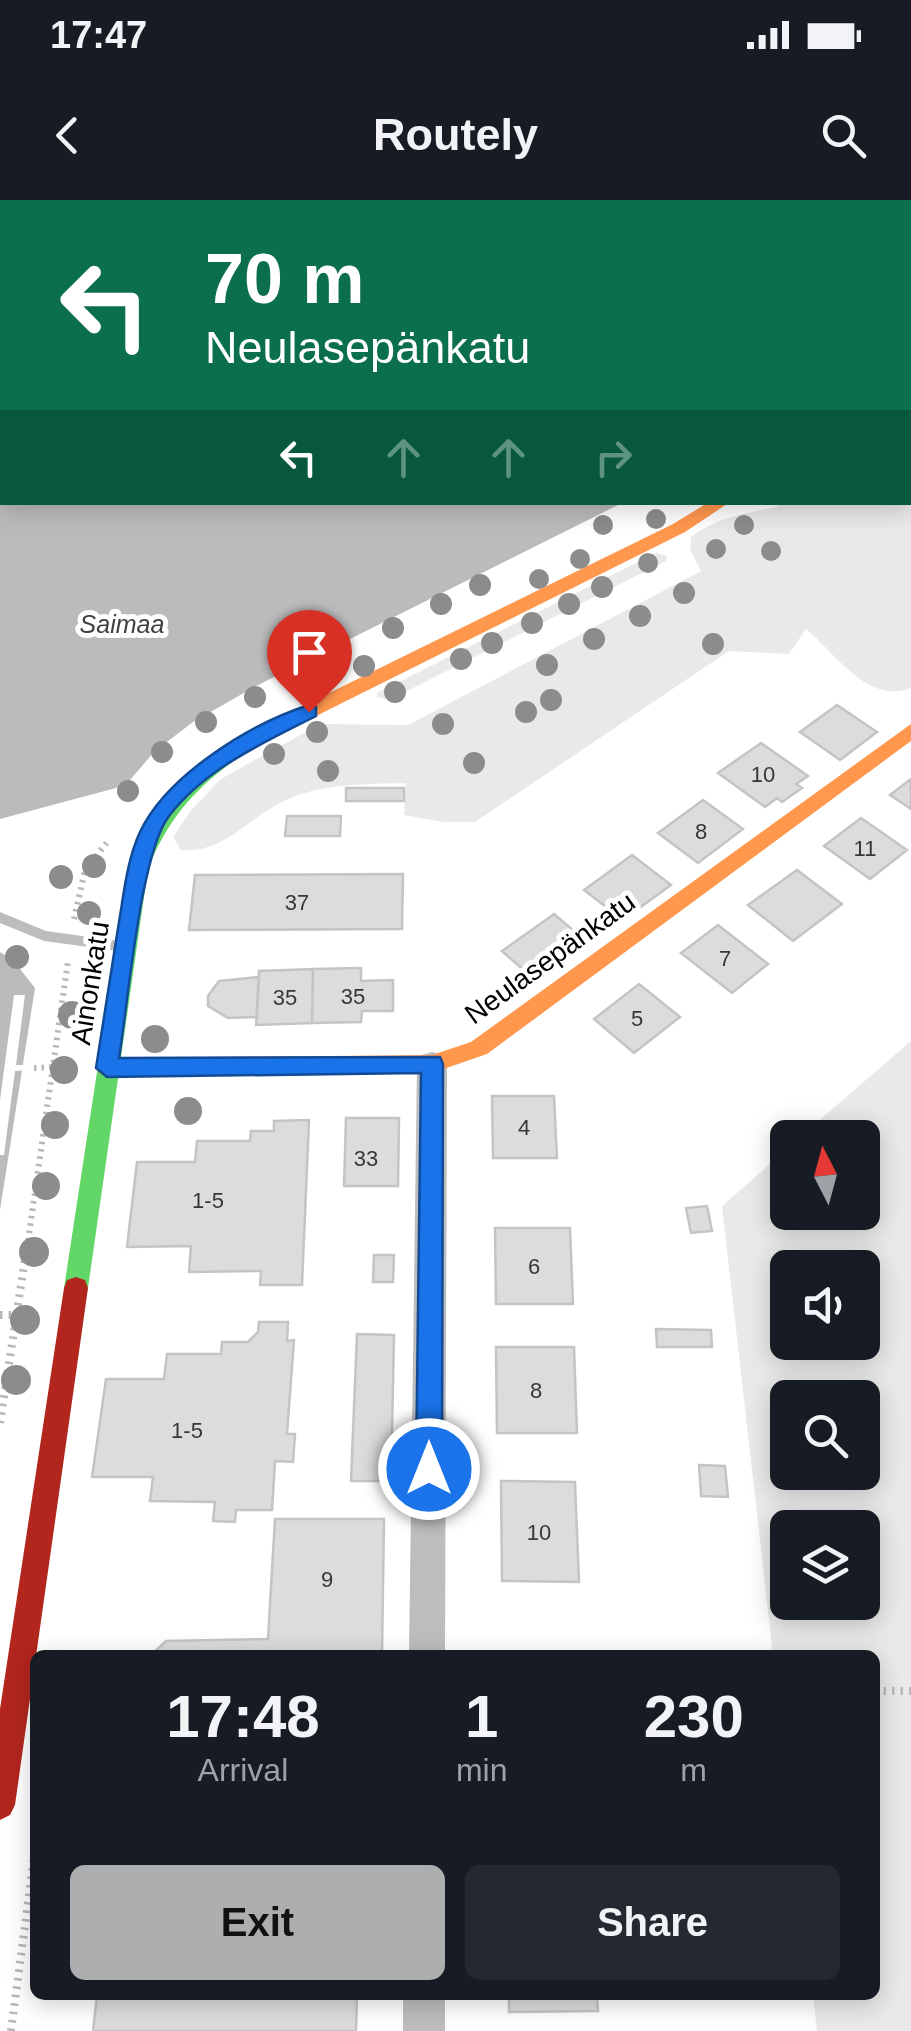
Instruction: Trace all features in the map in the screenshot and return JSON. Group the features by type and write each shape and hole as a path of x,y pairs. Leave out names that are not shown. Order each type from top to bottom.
{"street":[{"name":"Ainonkatu","path":"0,1805 107,1068 138,869 148,834 171,801 235,748 717,505"},
{"name":"Neulasepänkatu","path":"107,1068 432,1064 479,1048 911,731"},
{"path":"428,1650 432,1064"},
{"path":"424,2000 424,2031"}],"lane":[{"path":"0,916 70,942 126,947"}],"path":[{"path":"0,1424 55,1067 70,942 85,870 114,833"},
{"path":"34,1068 55,1067"},
{"path":"0,1315 17,1315"},
{"path":"880,1691 911,1691"},
{"path":"11,2031 30,1888"}],"shaded area":[{"path":"911,505 911,688 895,691 867,683 806,629 789,654 729,651 475,822 443,822 404,815 406,783 344,786 284,801 210,846 181,850 173,837 192,809 221,779 320,724 408,725 701,571 690,549 691,537 711,525 777,507"},
{"path":"656,553 667,556 666,561 389,700 377,697 377,693"},
{"path":"911,1041 911,2031 817,2031 814,2000 880,2000 880,1650 772,1650 722,1206 770,1164 770,1230 880,1230 880,1120 820,1120"}],"water":[{"name":"Saimaa","path":"0,505 618,505 256,686 193,722 155,751 130,780 116,788 0,819"},
{"path":"0,952 13,960 35,988 0,1210"}],"pier":[{"path":"14,995 25,995 16,1065 29,1065 29,1070 15,1071 4,1155 0,1155 0,1100"}],"building":[{"path":"837,705 877,732 840,760 800,732"},
{"path":"761,743 808,776 796,784 802,788 782,802 777,798 765,807 718,773"},
{"path":"911,779 911,809 890,795"},
{"path":"346,788 404,788 404,801 346,801"},
{"path":"703,800 743,829 698,863 658,833"},
{"path":"287,816 341,816 340,836 285,836"},
{"path":"861,818 907,850 870,879 824,846"},
{"path":"632,855 671,885 623,920 584,890"},
{"path":"797,870 842,904 793,941 748,905"},
{"path":"403,874 402,929 189,930 195,875"},
{"path":"554,914 589,944 537,982 502,951"},
{"path":"718,925 768,964 732,993 681,953"},
{"path":"361,968 361,981 393,980 393,1011 362,1011 361,1022 312,1023 313,969"},
{"path":"313,969 312,1023 256,1025 259,971"},
{"path":"259,977 257,1017 228,1018 208,1006 208,996 219,981"},
{"path":"639,984 680,1017 634,1053 594,1019"},
{"path":"492,1096 554,1096 557,1158 493,1158"},
{"path":"346,1118 399,1118 398,1186 344,1186"},
{"path":"309,1120 302,1285 260,1285 261,1271 189,1272 191,1246 127,1247 137,1162 195,1162 197,1141 250,1141 251,1131 274,1131 274,1121"},
{"path":"707,1206 712,1231 691,1233 686,1208"},
{"path":"495,1228 570,1228 573,1304 496,1304"},
{"path":"374,1255 394,1255 393,1282 373,1282"},
{"path":"259,1322 288,1322 287,1341 294,1340 287,1434 295,1434 293,1462 275,1461 272,1510 236,1510 235,1522 213,1521 215,1502 150,1501 153,1477 92,1477 106,1379 164,1379 167,1354 221,1354 222,1342 248,1342 258,1332"},
{"path":"656,1329 711,1330 712,1347 657,1347"},
{"path":"357,1334 394,1335 391,1481 351,1481"},
{"path":"496,1347 574,1347 577,1433 497,1433"},
{"path":"699,1465 725,1466 728,1497 701,1496"},
{"path":"501,1481 575,1482 579,1582 502,1581"},
{"path":"275,1519 384,1519 382,1650 156,1650 166,1641 268,1639"},
{"path":"96,2000 357,2000 356,2031 93,2031"},
{"path":"509,2000 597,2000 598,2011 509,2012"}],"traffic: fast":[{"path":"76,1288 138,869 159,824 188,787 224,757 267,732"}],"traffic: slow":[{"path":"267,732 679,528 717,505"},
{"path":"107,1067 432,1064 479,1048 911,731"}],"traffic: jam":[{"path":"0,1805 76,1288"}],"route":[{"path":"309,712 235,748 206,769 179,792 148,834 138,869 107,1068 432,1064 429,1469"}]}
